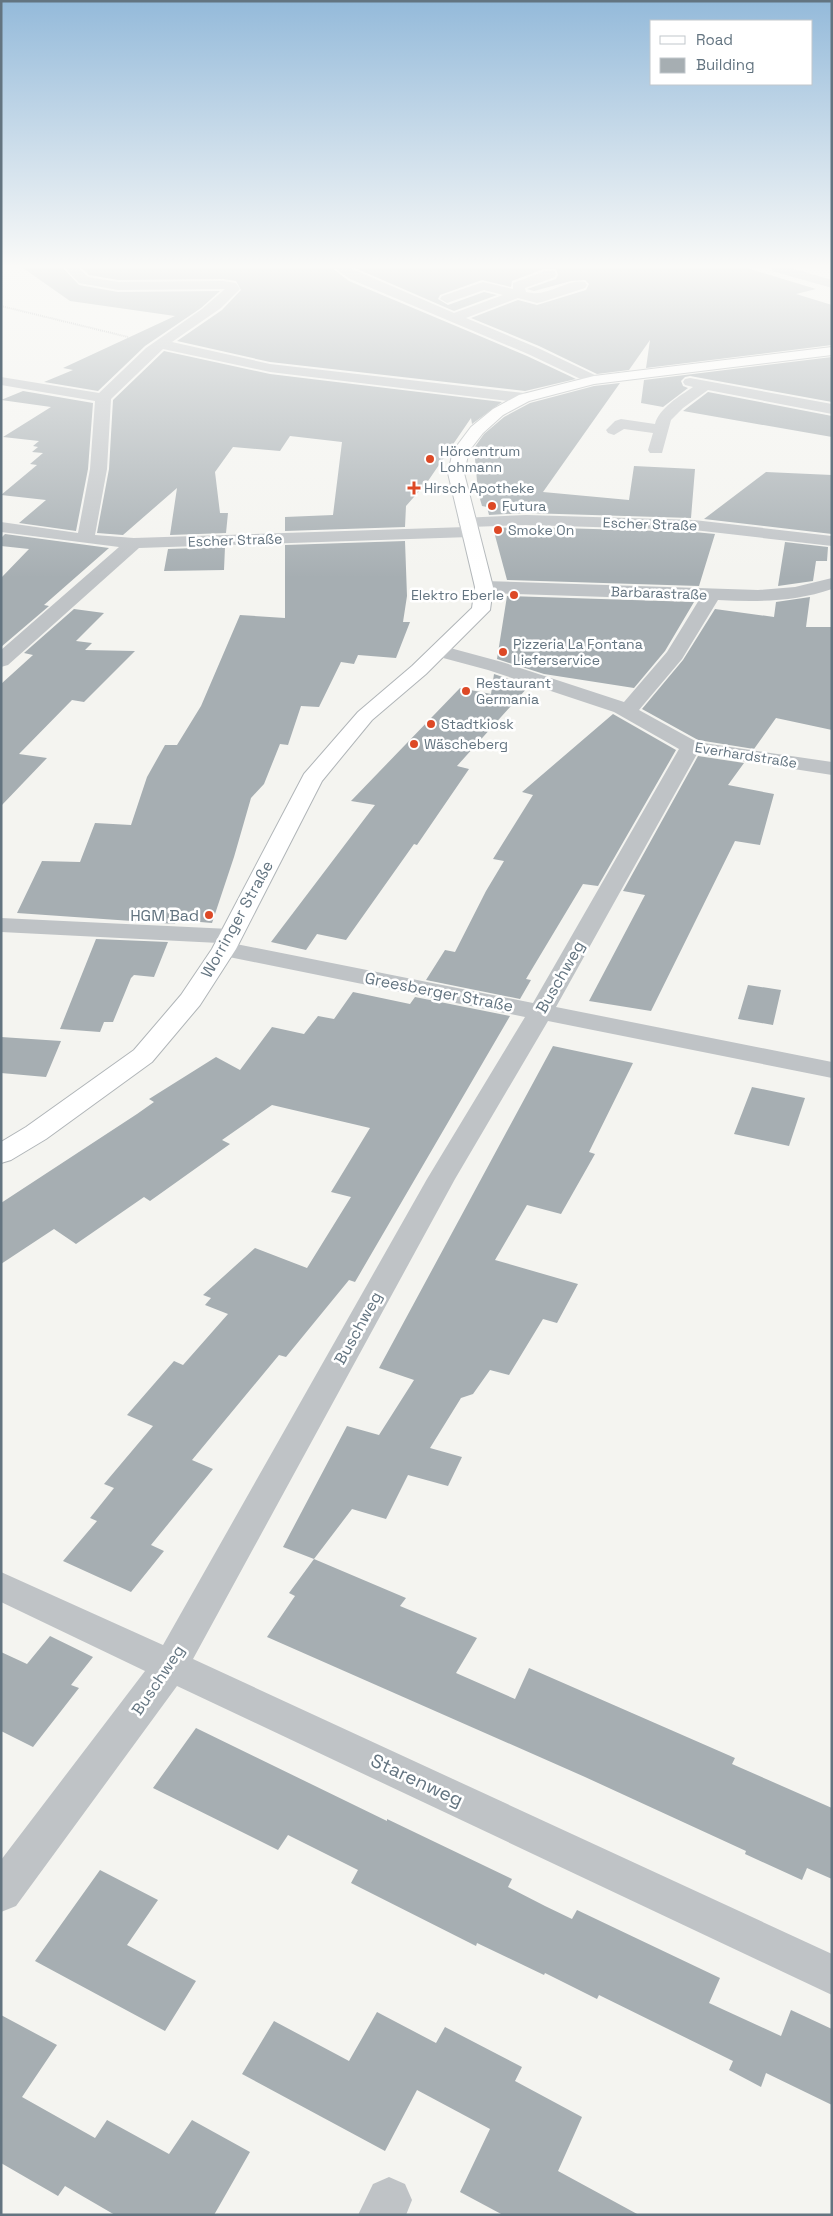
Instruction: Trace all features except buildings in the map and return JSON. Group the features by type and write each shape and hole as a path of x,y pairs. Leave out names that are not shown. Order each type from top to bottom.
{"main road":[{"path":"484,587 456,473 460,451 477,430 498,412 524,398 594,380 662,371"},
{"name":"Worringer Straße","path":"1,1154 36,1133 143,1056 191,1000 227,943 312,779 365,716 439,651 481,610 484,587"}],"street":[{"path":"85,539 92,513 100,464 103,398 127,371"},
{"path":"299,371 524,398"},
{"path":"576,371 594,380"},
{"path":"715,371 723,376 736,390"},
{"path":"1,381 103,398"},
{"path":"690,382 832,410"},
{"path":"656,450 664,423 678,405 705,385"},
{"path":"820,422 832,410"},
{"path":"635,412 664,423"},
{"path":"614,430 621,424 664,423"},
{"name":"Escher Straße","path":"1,526 85,539 134,543 468,528 526,520 694,525 832,541"},
{"path":"1,661 134,543"},
{"name":"Barbarastraße","path":"484,587 711,596 788,595 832,583"},
{"path":"627,711 675,655 711,596"},
{"name":"Everhardstraße","path":"439,651 495,666 627,711 691,747 832,769"},
{"name":"Buschweg","path":"1,1893 171,1665 441,1179 541,1012 691,747"},
{"name":"Greesberger Straße","path":"1,925 227,943 541,1012 832,1070"},
{"name":"Starenweg","path":"1,1586 832,1975"}],"place":[{"name":"Hörcentrum Lohmann","path":"430,459"},
{"name":"Hirsch Apotheke","path":"414,488"},
{"name":"Futura","path":"492,506"},
{"name":"Smoke On","path":"498,530"},
{"name":"Elektro Eberle","path":"514,595"},
{"name":"Pizzeria La Fontana Lieferservice","path":"503,652"},
{"name":"Restaurant Germania","path":"466,691"},
{"name":"Stadtkiosk","path":"431,724"},
{"name":"Wäscheberg","path":"414,744"},
{"name":"HGM Bad","path":"209,915"}]}
